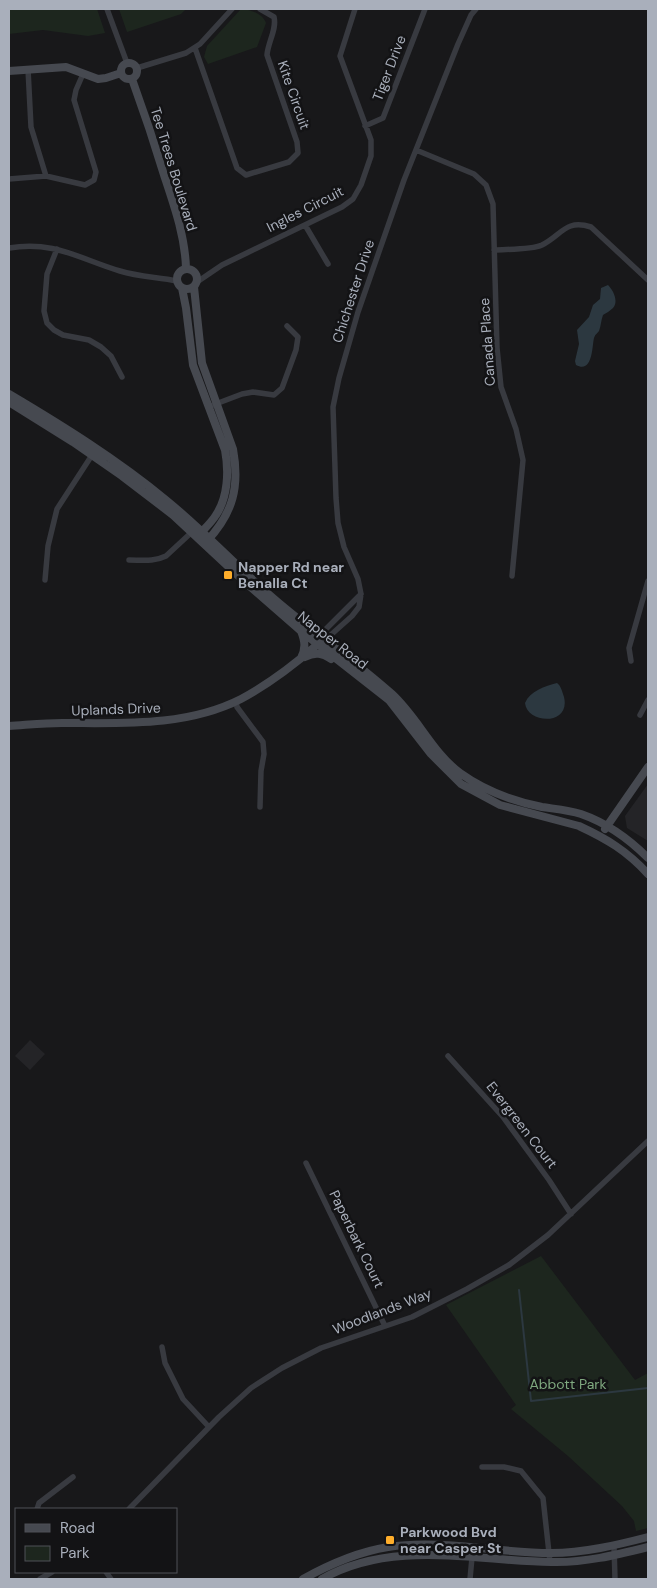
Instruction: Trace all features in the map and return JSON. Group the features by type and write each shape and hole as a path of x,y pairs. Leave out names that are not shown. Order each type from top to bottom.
{"street":[{"path":"106,9 127,63"},
{"path":"137,68 186,53 195,48 232,9"},
{"name":"Kite Circuit","path":"195,48 237,168 246,175 289,162 298,154 297,142 267,55 268,44 276,24 274,17 260,9"},
{"name":"Ingles Circuit","path":"195,285 222,265 342,207 354,199 371,156 371,140 340,56 355,9"},
{"name":"Tiger Drive","path":"365,126 383,118 425,9"},
{"name":"Chichester Drive","path":"322,640 361,594 358,579 344,547 338,524 333,407 339,378 358,312 416,150 458,44 471,15 476,9"},
{"path":"127,63 134,64 137,68 138,74 132,79 124,78 121,73 122,67 127,63"},
{"path":"9,70 66,67 98,78 106,78 121,73"},
{"path":"28,70 31,127 46,176"},
{"path":"9,179 46,176 85,185 94,180 96,172 74,100 83,74"},
{"name":"Tee Trees Boulevard","path":"132,79 181,226 186,250 186,268"},
{"name":"Canada Place","path":"416,150 474,174 486,185 493,204 497,348 501,386 516,429 523,460 512,576"},
{"path":"494,250 541,246 569,226 580,224 591,227 648,280"},
{"path":"305,225 328,264"},
{"path":"9,248 29,245 57,249 121,271 179,284 189,289 195,285"},
{"path":"57,249 47,274 44,311 48,324 63,335 88,340 101,347 111,356 122,377"},
{"path":"129,560 161,559 197,532 217,514 226,484 226,450 213,405 202,363 195,285 196,274 186,268 179,272 179,284 186,308 193,365 213,405 234,449 236,462 236,486 230,509 206,542"},
{"path":"213,405 253,392 274,395 282,388 296,350 298,338 287,326"},
{"name":"Napper Road","path":"9,394 97,448 168,501 206,542 301,631 322,640 388,700 431,754 461,784 500,805 579,826 622,849 648,874"},
{"name":"Napper Road","path":"9,402 92,455 197,532"},
{"path":"45,580 48,546 57,509 97,448"},
{"name":"Napper Road","path":"206,542 322,640 394,696 445,759 469,780 487,790 520,802 579,814 607,826 636,846 648,858"},
{"path":"631,661 629,648 648,581"},
{"path":"300,660 305,650 301,631"},
{"name":"Uplands Drive","path":"9,726 59,723 148,723 212,710 236,700 300,660 322,640"},
{"path":"300,660 311,654 324,655 363,679"},
{"path":"236,700 238,707 263,742 264,754 261,770 260,806"},
{"path":"640,715 648,700"},
{"path":"600,837 648,767"},
{"name":"Evergreen Court","path":"448,1056 503,1117 571,1214"},
{"name":"Woodlands Way","path":"130,1508 209,1427 251,1388 282,1368 321,1348 412,1316 467,1290 509,1265 548,1235 648,1141"},
{"name":"Paperbark Court","path":"306,1163 385,1326"},
{"path":"162,1347 165,1363 183,1399 209,1427"},
{"path":"482,1467 504,1467 521,1471 543,1498 550,1562"},
{"path":"36,1508 39,1503 73,1477"},
{"path":"303,1579 345,1559 387,1547 415,1545 550,1553 614,1546 648,1537"},
{"path":"614,1546 615,1579"},
{"path":"322,1579 357,1565 389,1557 416,1555 568,1562 614,1556 648,1547"},
{"path":"470,1579 474,1548"}],"shaded area":[{"path":"608,285 615,296 615,305 603,315 599,331 594,338 589,363 582,367 576,365 575,361 579,344 577,330 589,317 593,305 600,299 601,288"},
{"path":"557,683 564,697 564,706 561,713 548,719 533,715 525,703 530,695"},
{"path":"648,784 648,841 627,828 625,816"},
{"path":"30,1040 45,1054 30,1070 15,1056"}],"green space":[{"path":"9,9 97,9 105,33 88,36 43,30 9,34"},
{"path":"119,9 186,9 181,14 127,32"},
{"path":"241,9 256,13 266,23 257,47 208,64 204,57 207,46"},
{"name":"Abbott Park","path":"541,1256 635,1380 648,1373 648,1528 636,1531 634,1521 622,1506 568,1456 511,1409 516,1405 446,1305"}],"waterway":[{"path":"519,1290 531,1401 648,1388"}],"place":[{"name":"Napper Rd near Benalla Ct","path":"228,575"},
{"name":"Parkwood Bvd near Casper St","path":"390,1540"}]}
